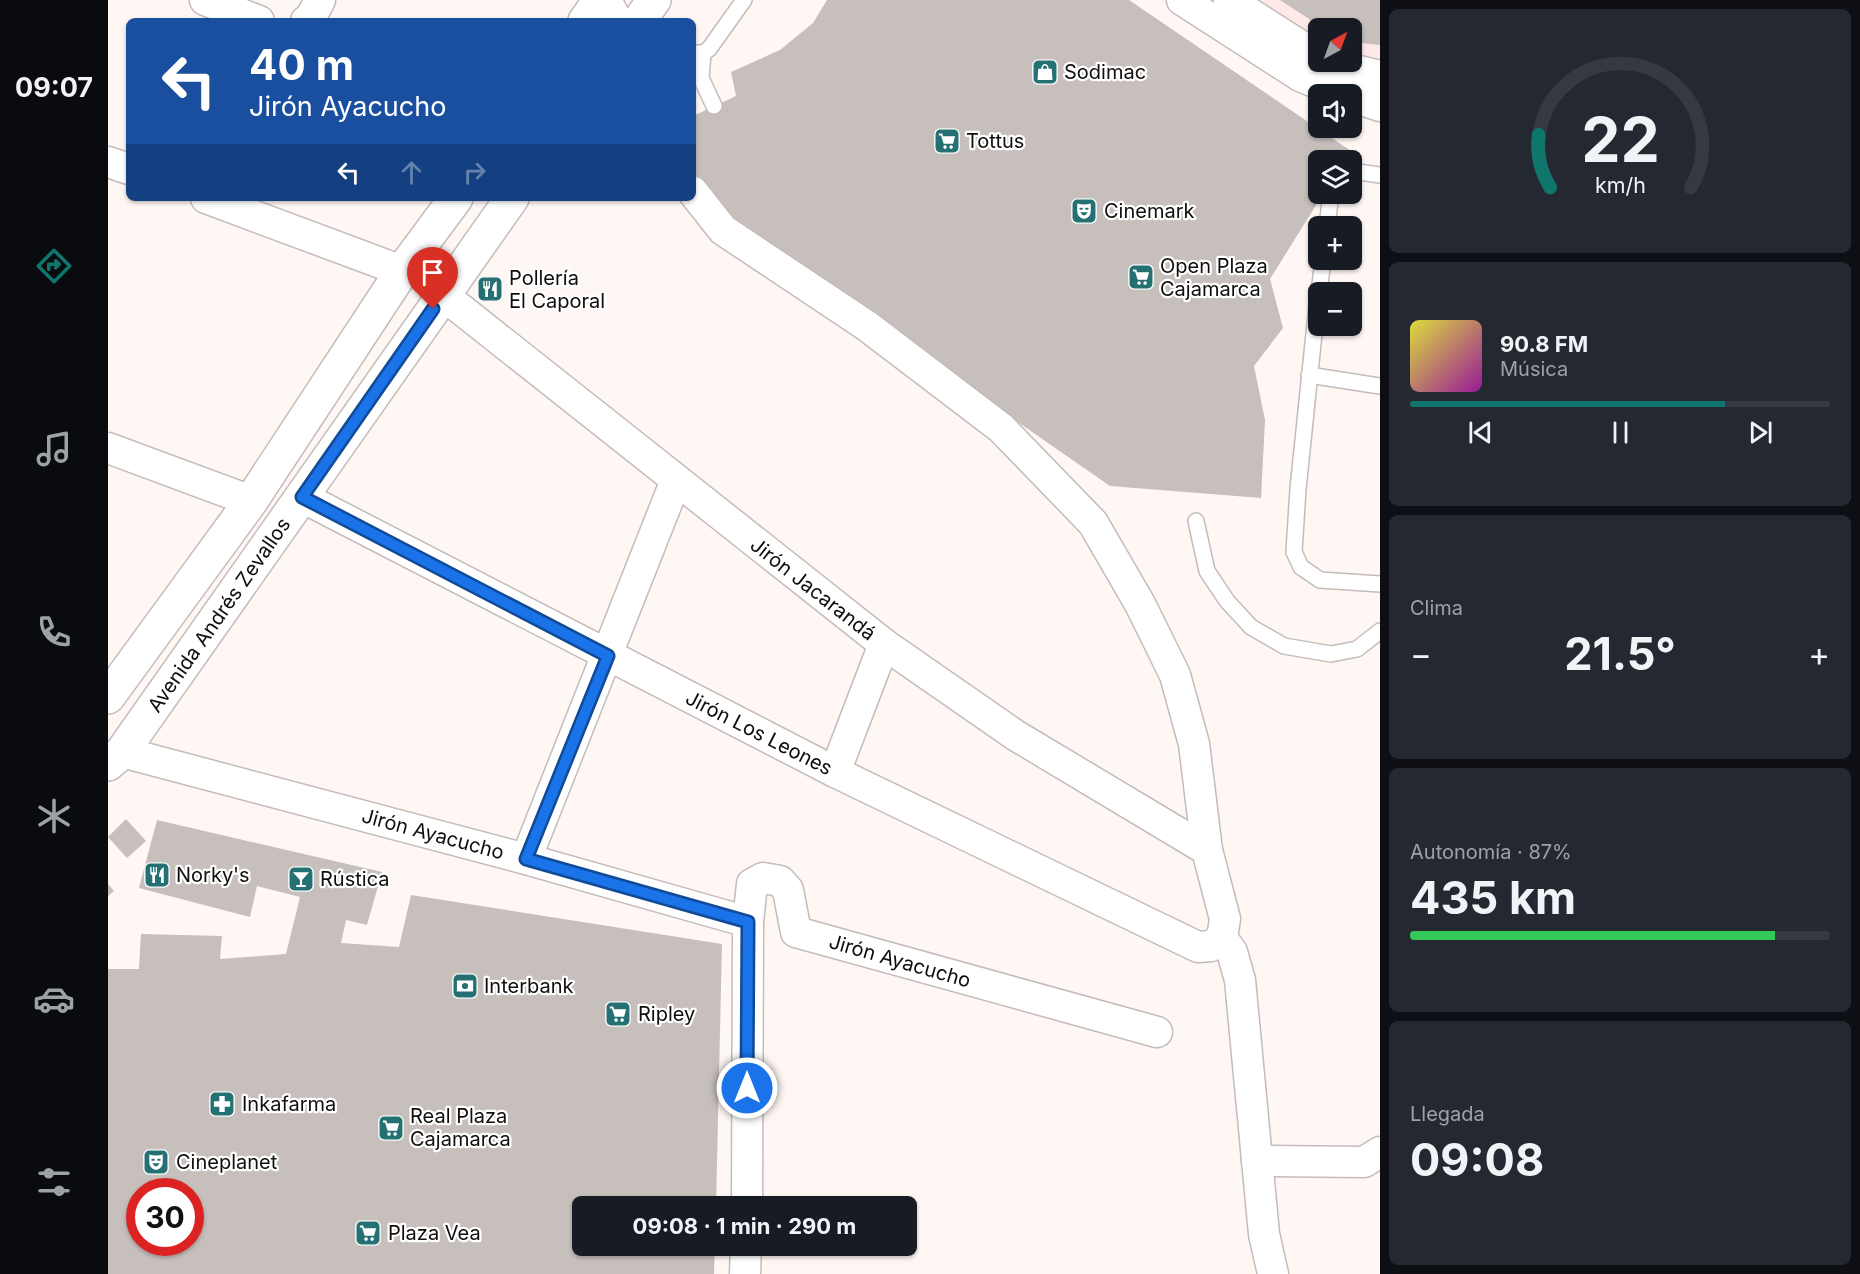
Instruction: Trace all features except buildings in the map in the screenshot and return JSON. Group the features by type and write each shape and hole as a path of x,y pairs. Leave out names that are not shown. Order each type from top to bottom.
{"highway":[{"path":"587,18 600,0"},
{"name":"Avenida Andrés Zevallos","path":"108,697 251,501 402,272 454,201"},
{"name":"Avenida Andrés Zevallos","path":"115,758 510,201"}],"street":[{"path":"205,0 251,18"},
{"path":"309,18 320,0"},
{"path":"606,0 641,16"},
{"path":"1182,0 1300,76 1320,84"},
{"path":"1228,0 1308,51"},
{"path":"1361,72 1380,76"},
{"path":"1362,100 1380,106"},
{"path":"108,162 126,168"},
{"path":"696,196 723,230 867,326 1000,428 1093,523 1140,604 1175,675 1194,744 1207,850 1225,919 1222,938 1232,952 1240,980 1264,1234 1273,1274"},
{"path":"214,201 402,272"},
{"name":"Jirón Jacarandá","path":"443,295 884,644 1015,735 1207,850"},
{"path":"108,448 251,501"},
{"path":"526,859 676,480"},
{"name":"Jirón Los Leones","path":"302,497 835,772 1198,947 1211,946 1222,938"},
{"path":"835,772 884,644"},
{"name":"Jirón Ayacucho","path":"115,758 526,859 748,922 752,884 763,878 780,881 788,891 796,932 1157,1032"},
{"path":"747,1196 748,922"},
{"path":"1257,1161 1364,1162 1380,1152"},
{"path":"745,1274 746,1256"}],"lane":[{"path":"714,106 701,78 698,53 710,48 744,0"},
{"path":"1362,172 1380,175"},
{"path":"1314,336 1294,552 1301,567 1320,580 1380,584"},
{"path":"1309,375 1380,386"},
{"path":"1196,522 1207,571 1227,601 1251,627 1284,646 1331,654 1357,649 1380,631"}],"shaded area":[{"path":"1256,0 1380,0 1380,69 1362,64 1362,18 1308,18 1308,35"}],"place":[{"name":"Sodimac","path":"1045,72"},
{"name":"Tottus","path":"947,141"},
{"name":"Cinemark","path":"1084,211"},
{"name":"Open Plaza Cajamarca","path":"1141,277"},
{"name":"Pollería El Caporal","path":"490,289"},
{"name":"Norky's","path":"157,875"},
{"name":"Rústica","path":"301,879"},
{"name":"Interbank","path":"465,986"},
{"name":"Ripley","path":"618,1014"},
{"name":"Inkafarma","path":"222,1104"},
{"name":"Real Plaza Cajamarca","path":"391,1128"},
{"name":"Cineplanet","path":"156,1162"},
{"name":"Plaza Vea","path":"368,1233"}],"route":[{"path":"433,309 302,497 608,656 526,859 748,922 747,1088"}]}
